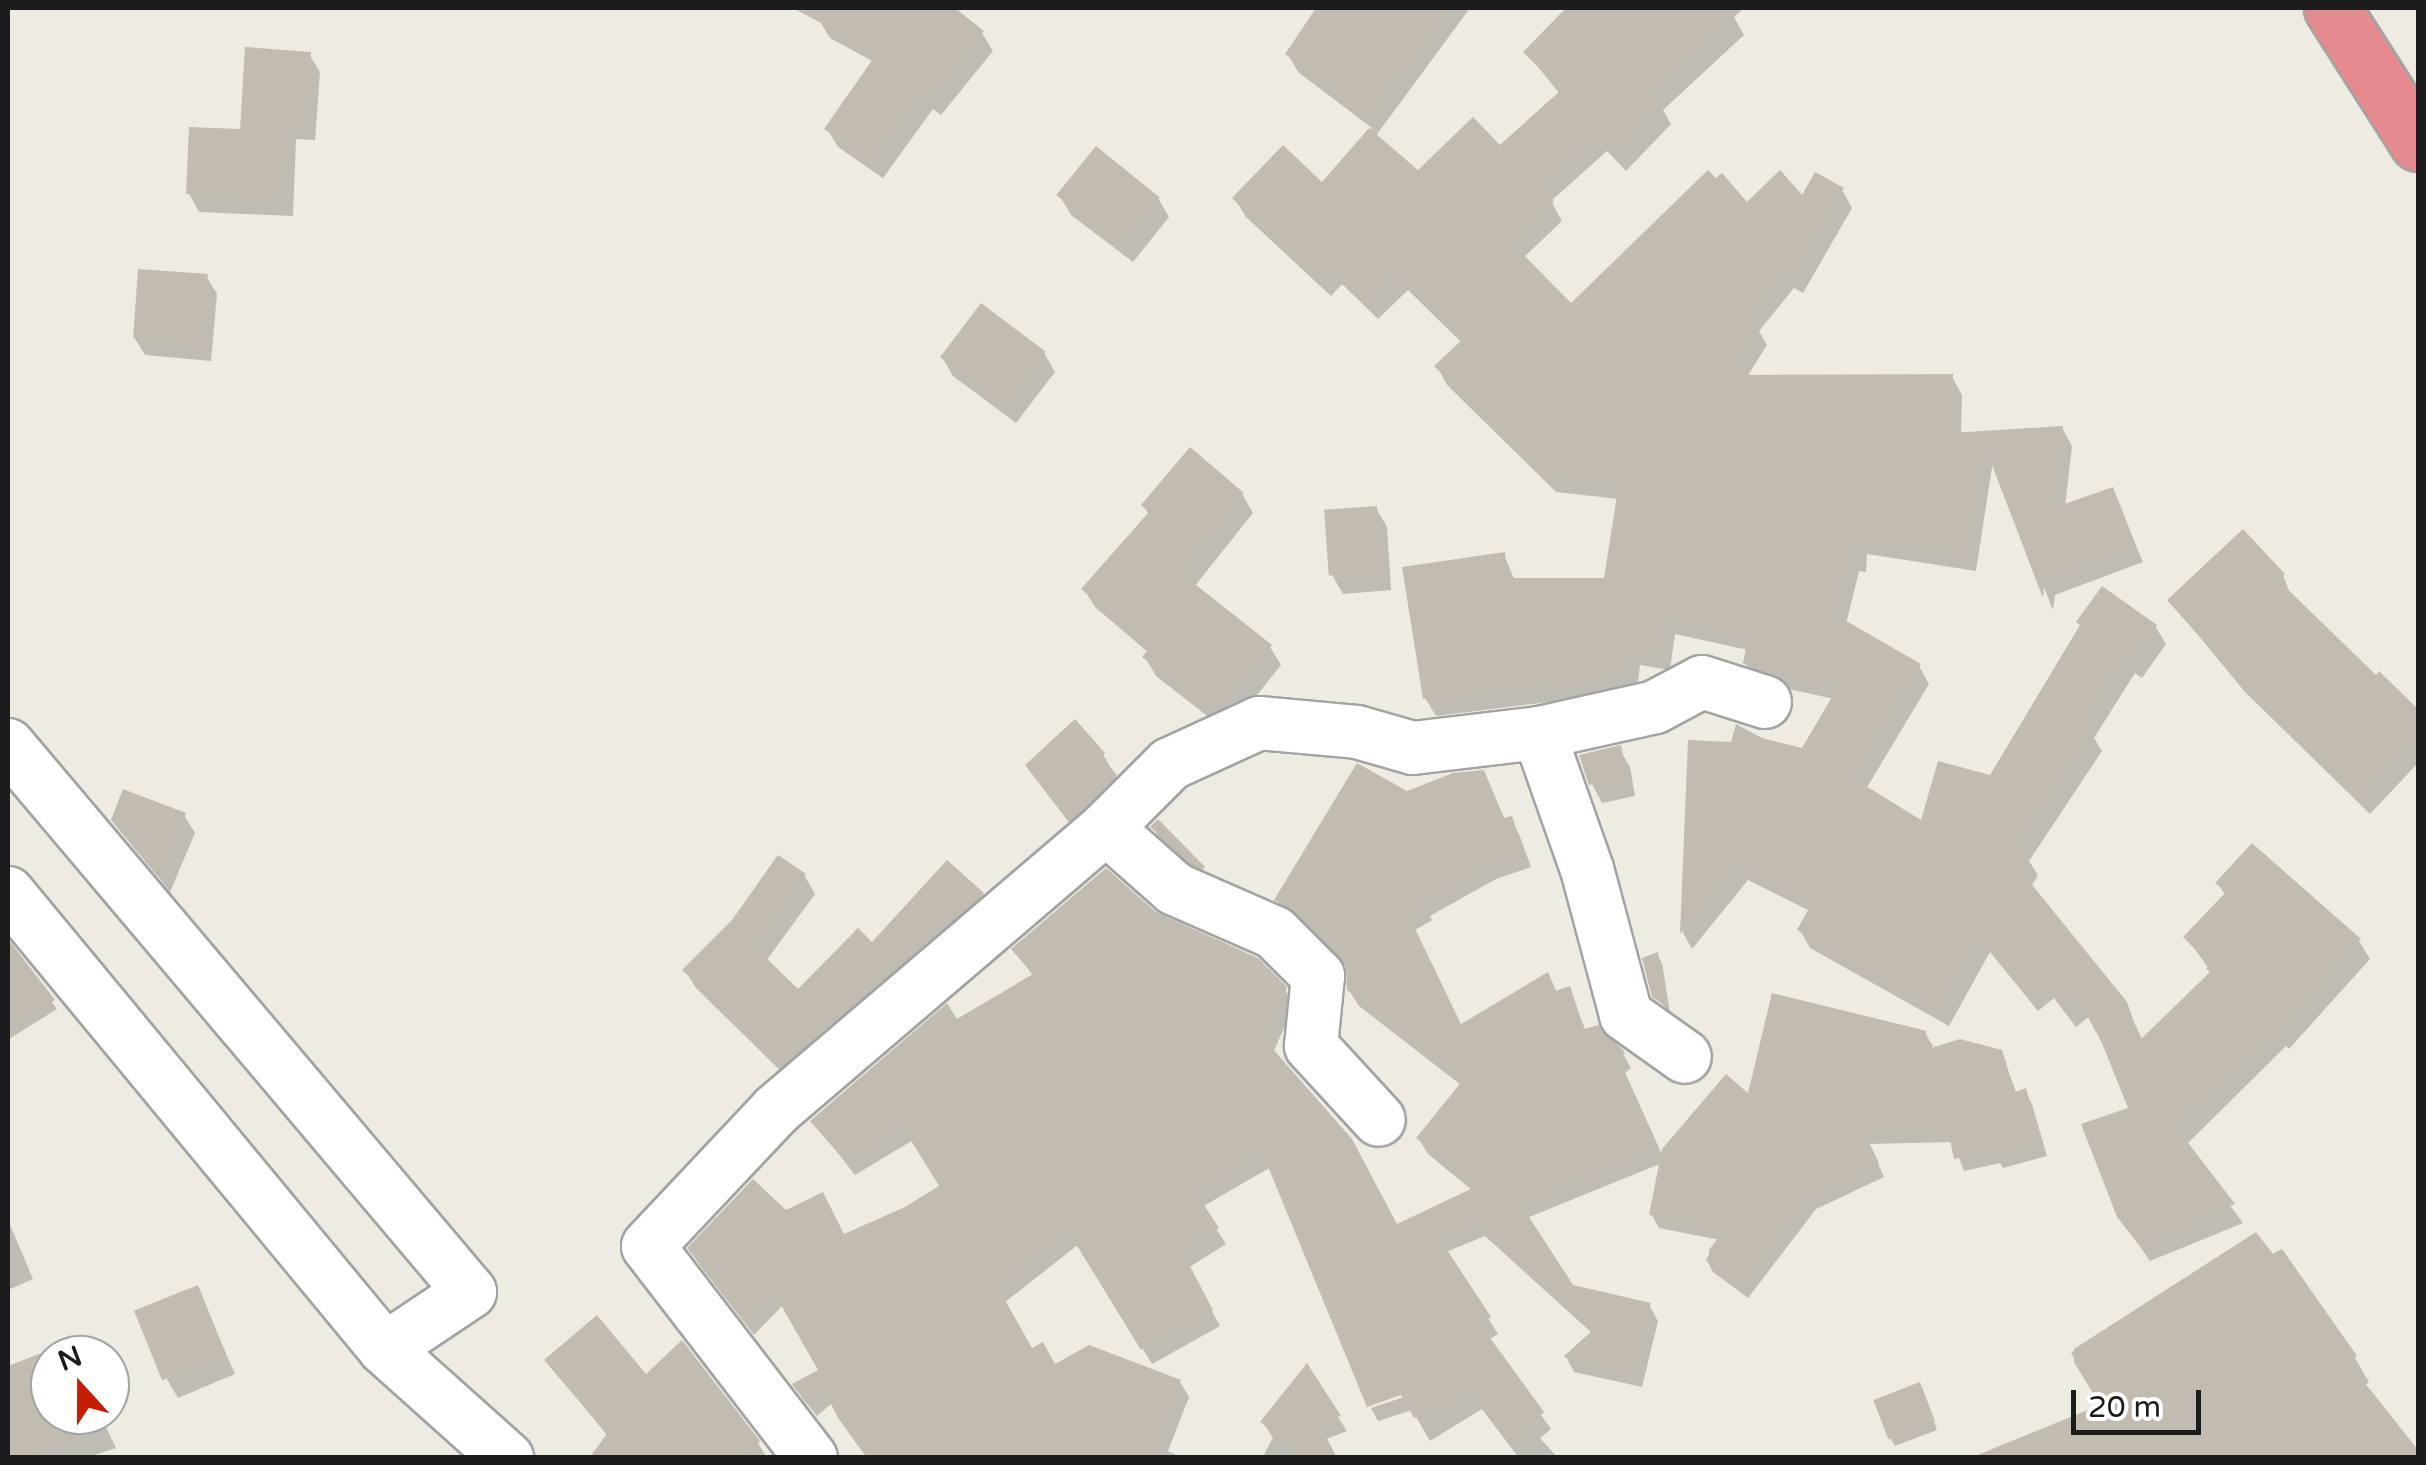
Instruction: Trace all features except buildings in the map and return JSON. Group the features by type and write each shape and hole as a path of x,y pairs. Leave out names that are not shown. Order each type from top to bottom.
{"highway":[{"path":"2332,8 2418,143"}],"street":[{"path":"811,1458 648,1246 776,1110 1106,828 1170,764 1259,723 1357,732 1414,748 1539,733 1655,706 1702,682 1765,702"},
{"path":"1539,733 1587,869 1626,1014 1685,1057"},
{"path":"8,745 470,1292 385,1349"},
{"path":"1106,828 1175,890 1276,933 1318,976 1310,1046 1379,1120"},
{"path":"8,893 385,1349 507,1458"}]}
